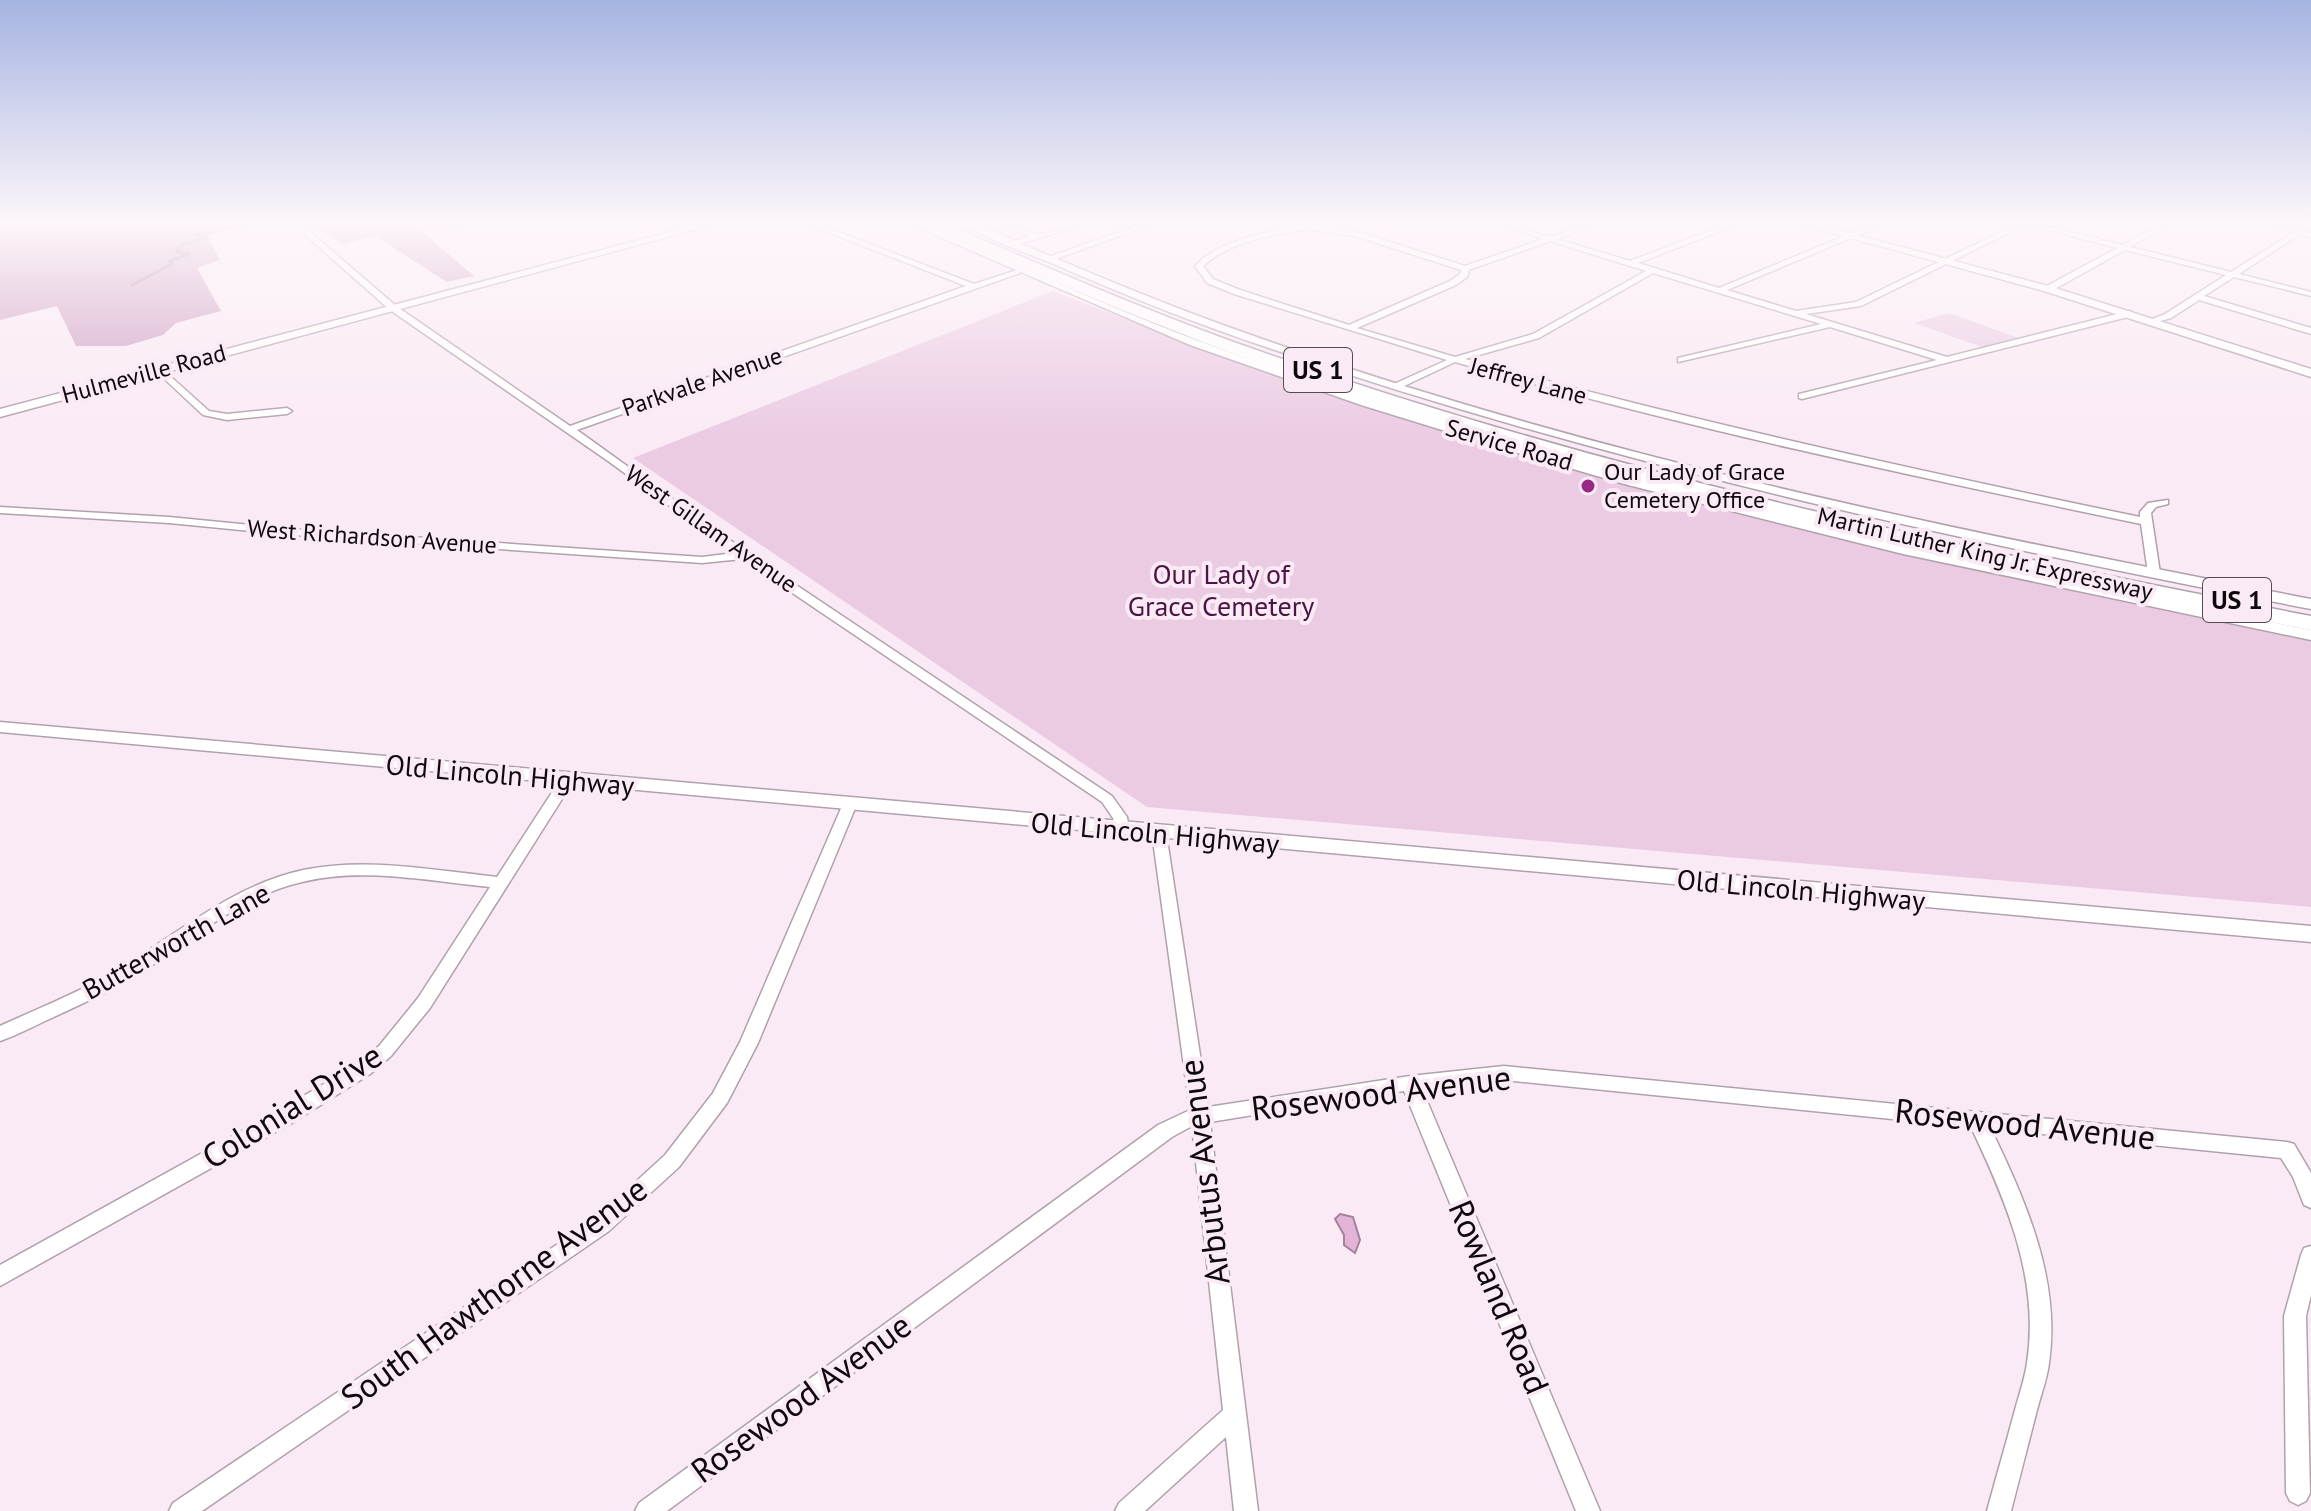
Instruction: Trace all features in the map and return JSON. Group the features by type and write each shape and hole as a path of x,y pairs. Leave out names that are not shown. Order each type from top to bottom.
{"highway":[{"name":"Martin Luther King Jr. Expressway","path":"1100,296 1162,322 1290,368 1486,429 1692,486 1897,536 2311,623"},
{"name":"Martin Luther King Jr. Expressway","path":"1114,296 1211,333 1450,411 1764,496 2311,614"},
{"path":"2158,579 2311,604"}],"street":[{"name":"West Gillam Avenue","path":"379,296 744,555 1107,799 1120,817 1122,830"},
{"name":"Hulmeville Road","path":"0,413 440,296"},
{"name":"Parkvale Avenue","path":"568,430 946,296"},
{"name":"Service Road","path":"1075,296 1244,361 1537,453 1910,549 2311,635"},
{"name":"Service Road","path":"1139,296 1223,329 1397,386 1586,441 1769,488 2158,579"},
{"name":"Jeffrey Lane","path":"1252,296 1453,360 1773,442 2147,522"},
{"path":"1349,328 1424,296"},
{"path":"1397,386 1453,360 1536,336 1608,296"},
{"path":"1733,296 1944,359"},
{"path":"1794,314 1851,306 1873,296"},
{"path":"2069,296 2311,373"},
{"path":"2153,322 2199,297 2311,331"},
{"path":"1802,396 2129,314"},
{"path":"1681,360 1829,325"},
{"path":"160,370 206,413 227,417 287,411"},
{"path":"2158,579 2145,512 2148,507 2164,502"},
{"name":"West Richardson Avenue","path":"0,510 702,560 744,555"},
{"name":"Old Lincoln Highway","path":"0,727 849,806 2311,934"},
{"name":"Colonial Drive","path":"0,1276 297,1111 364,1069 407,1026 503,883 567,780"},
{"name":"South Hawthorne Avenue","path":"181,1511 602,1225 672,1161 720,1098 749,1043 849,806"},
{"name":"Arbutus Avenue","path":"1159,833 1200,1116 1246,1511"},
{"name":"Butterworth Lane","path":"0,1034 115,979 230,905 276,884 311,875 352,871 503,883"},
{"name":"Rosewood Avenue","path":"647,1511 1165,1131 1186,1119 1200,1116 1410,1083 1504,1073 2287,1150 2302,1174 2311,1199"},
{"name":"Rowland Road","path":"1410,1083 1588,1511"},
{"path":"1977,1119 2004,1176 2024,1229 2041,1301 2038,1365 1999,1511"},
{"path":"2298,1493 2295,1316 2311,1255"},
{"path":"1127,1511 1233,1416"}],"green space":[{"name":"Our Lady of Grace Cemetery","path":"1042,296 1065,296 1223,357 1429,426 1825,534 2311,640 2311,907 1147,807 633,458"},
{"path":"1949,313 2021,339 1985,348 1914,323"}],"shaded area":[{"path":"0,296 212,296 221,311 176,323 163,335 126,346 76,346 57,306 0,320"},
{"path":"1340,1214 1353,1217 1360,1240 1355,1253 1344,1245 1344,1235 1335,1219"}],"place":[{"name":"Our Lady of Grace Cemetery Office","path":"1588,486"}]}
